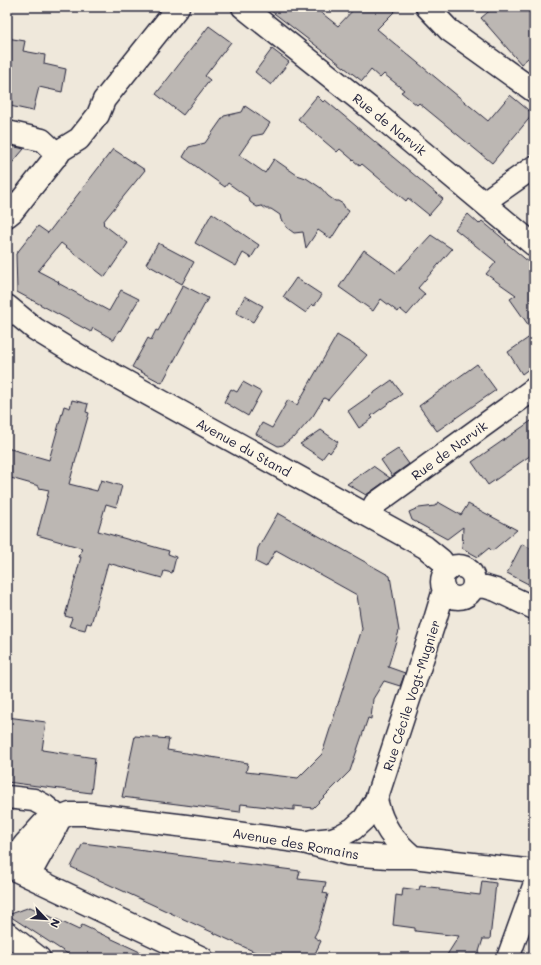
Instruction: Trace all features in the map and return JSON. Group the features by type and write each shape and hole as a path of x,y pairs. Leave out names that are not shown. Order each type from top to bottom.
{"street":[{"name":"Rue de Narvik","path":"243,7 371,109 534,245"},
{"path":"427,7 449,30 534,91"},
{"path":"9,217 60,153 67,131 86,107 104,100 168,12"},
{"path":"7,132 42,140 60,153"},
{"path":"484,202 534,167"},
{"name":"Avenue du Stand","path":"7,306 35,329 81,357 425,547 441,560 446,580"},
{"name":"Avenue du Stand","path":"7,320 35,329"},
{"name":"Rue de Narvik","path":"369,516 375,504 534,389"},
{"path":"446,580 453,567 463,567 468,569 474,577 474,586 496,590 534,608"},
{"name":"Rue Cécile Vogt-Mugnier","path":"303,842 332,839 346,833 364,819 376,800 434,624 446,580"},
{"path":"7,797 34,800 45,806 60,818 29,876"},
{"path":"376,800 379,814 387,831 413,857"},
{"name":"Avenue des Romains","path":"8,866 45,822 70,814 87,814 303,842 347,854 413,857 534,871"},
{"path":"8,866 202,958"},
{"path":"508,958 534,886"},
{"path":"7,933 39,958"}],"building":[{"path":"266,7 314,7 338,26 356,7 399,7 377,29 488,121 510,95 533,114 492,163 419,103 417,105 401,92 404,90 384,74 380,78 371,70 362,81"},
{"path":"494,7 534,7 534,53 521,64 481,18"},
{"path":"209,26 231,42 205,76 210,80 183,115 156,94"},
{"path":"7,38 25,41 23,51 45,55 44,64 66,69 62,92 39,87 33,111 10,106 12,98 7,97"},
{"path":"272,49 289,62 271,85 255,72"},
{"path":"317,96 323,102 325,100 443,199 429,215 408,198 406,201 362,164 360,166 340,149 337,152 298,119"},
{"path":"245,106 270,123 263,134 252,136 239,155 265,173 274,159 297,175 306,178 321,188 335,201 343,204 349,211 331,239 318,230 306,248 303,232 294,233 286,227 285,223 281,220 280,215 271,209 266,209 262,206 257,207 250,202 249,198 228,183 225,187 183,157 189,147 205,143 224,116 242,112"},
{"path":"7,145 24,149 7,169"},
{"path":"113,149 145,170 103,222 103,224 128,243 105,277 61,243 38,271 109,311 121,290 139,299 114,340 93,328 91,332 17,292 16,254 38,226 48,233"},
{"path":"212,213 259,245 251,258 243,253 236,266 195,243"},
{"path":"468,214 479,224 482,221 530,263 534,278 534,333 510,299 516,295 486,274 496,262 455,229"},
{"path":"431,235 452,249 418,288 425,294 407,315 400,309 398,312 381,299 373,311 339,287 364,250 396,273"},
{"path":"158,243 194,262 182,284 146,264"},
{"path":"296,278 322,295 314,306 312,304 306,313 283,297"},
{"path":"183,285 208,298 162,383 132,367 148,338 151,340 156,330 158,331"},
{"path":"245,296 263,306 253,322 236,313"},
{"path":"534,334 534,365 522,374 508,352"},
{"path":"337,335 367,355 328,400 324,398 313,416 294,438 293,437 283,445 278,446 256,434 262,423 272,428 288,400 297,405"},
{"path":"477,364 496,390 437,431 419,406"},
{"path":"392,380 402,394 371,416 373,418 359,428 348,411"},
{"path":"243,382 261,392 248,416 224,402 231,389 237,392"},
{"path":"72,400 88,404 86,412 89,413 69,484 97,491 101,480 122,486 116,507 106,504 98,531 169,551 168,554 176,557 172,573 164,571 162,578 108,563 91,624 87,623 85,630 69,626 72,618 65,616 81,557 79,557 82,548 37,535 49,490 7,477 7,448 49,460 64,406 70,408"},
{"path":"534,419 534,453 488,485 472,462"},
{"path":"321,430 338,442 330,453 328,451 322,459 300,444"},
{"path":"398,449 409,464 392,476 381,460"},
{"path":"373,466 390,478 366,495 347,484"},
{"path":"438,502 461,515 468,504 517,530 492,551 489,548 478,557 462,548 463,527 447,539 412,520 409,512 418,508 435,506"},
{"path":"278,513 390,576 399,631 388,667 405,673 400,686 384,681 373,699 371,719 368,718 350,771 313,808 294,806 294,810 241,804 240,812 122,797 135,736 169,739 167,750 248,763 246,772 298,778 322,754 362,629 357,595 276,550 266,567 256,562 258,548"},
{"path":"522,544 534,550 534,587 507,573"},
{"path":"7,717 46,722 42,750 95,758 91,793 7,782"},
{"path":"83,843 300,871 298,879 326,882 323,893 328,894 318,929 314,937 321,941 313,958 268,958 71,867"},
{"path":"482,881 496,883 490,939 483,939 477,958 445,958 459,936 415,931 415,928 393,925 396,895 402,896 403,888 419,890 420,886 480,895"},
{"path":"30,907 79,930 82,925 153,958 74,958 8,915"}]}
